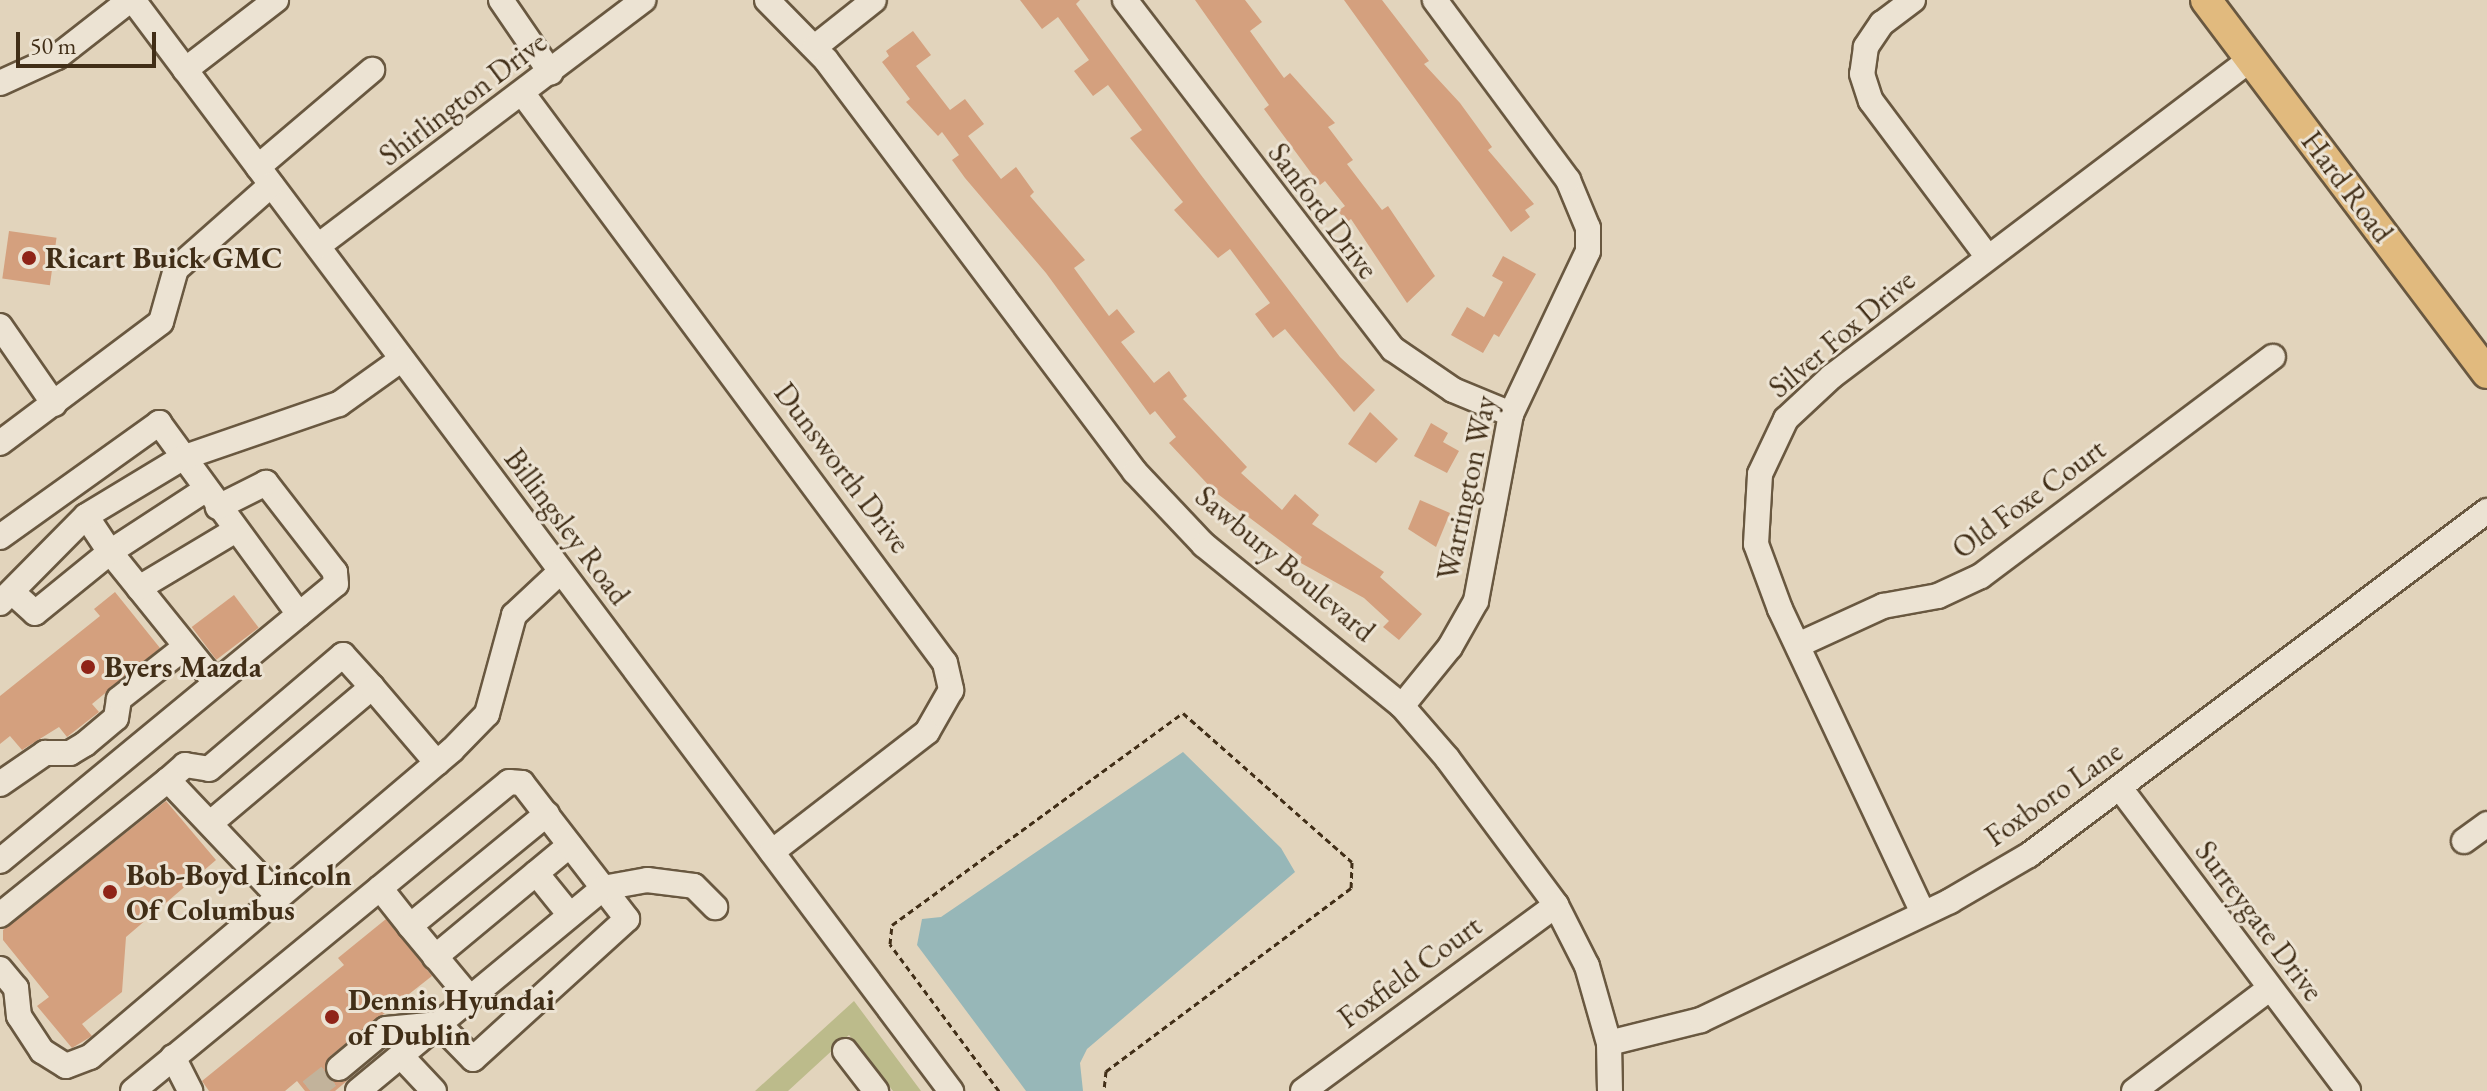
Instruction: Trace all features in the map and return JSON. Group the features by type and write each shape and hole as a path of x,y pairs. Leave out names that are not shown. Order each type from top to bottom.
{"main road":[{"name":"Hard Road","path":"2206,0 2487,373"}],"street":[{"name":"Billingsley Road","path":"132,0 951,1091"},
{"path":"0,83 57,57 132,0"},
{"path":"185,70 276,0"},
{"path":"501,0 551,73"},
{"name":"Shirlington Drive","path":"318,246 551,73 643,0"},
{"name":"Sawbury Boulevard","path":"767,0 815,47 1135,472 1204,545 1402,706 1556,905 1587,966 1609,1043 1610,1091"},
{"path":"815,47 874,0"},
{"name":"Sanford Drive","path":"1125,0 1393,349 1453,390 1511,414"},
{"name":"Warrington Way","path":"1402,706 1450,647 1476,601 1511,414 1582,271 1588,228 1568,180 1435,0"},
{"path":"1913,0 1874,35 1862,74 1871,101 1987,256"},
{"name":"Silver Fox Drive","path":"1923,913 1798,645 1756,544 1760,474 1786,419 1987,256 2251,59"},
{"path":"0,443 161,322 176,269 372,70"},
{"name":"Dunsworth Drive","path":"523,94 945,663 951,690 927,732 772,852"},
{"path":"0,326 54,404"},
{"name":"Old Foxe Court","path":"1798,645 1883,606 1938,596 1981,576 2273,357"},
{"path":"4,851 336,584 335,572 266,483 212,498 110,552 35,613 6,597 86,516 182,458 339,404 402,359"},
{"path":"0,537 159,423 299,614"},
{"name":"Foxboro Lane","path":"1609,1043 1701,1020 1923,913 2029,855 2487,511"},
{"path":"86,516 110,552 215,682"},
{"path":"139,588 236,530"},
{"path":"0,969 16,988 19,1016 42,1051 66,1066 90,1057 437,763 487,714 514,615 561,571"},
{"path":"0,784 45,753 70,753 116,718 119,699 185,647"},
{"path":"0,915 185,765 209,769 343,655 437,763"},
{"path":"213,821 372,687"},
{"path":"116,718 138,746"},
{"path":"168,780 213,821 279,897"},
{"path":"133,1091 509,782 522,783 627,919 473,1059 439,1024"},
{"name":"Surreygate Drive","path":"2120,788 2348,1091"},
{"path":"410,926 547,814"},
{"path":"2464,841 2487,824"},
{"path":"435,957 570,845"},
{"path":"536,873 570,915"},
{"path":"358,1091 603,888 647,880 694,886 715,907"},
{"path":"380,888 470,998"},
{"name":"Foxfield Court","path":"1303,1091 1556,905"},
{"path":"2134,1091 2269,989"},
{"path":"339,1068 386,1029 439,1024"},
{"path":"845,1051 876,1091"},
{"path":"401,1056 424,1087"},
{"path":"173,1057 190,1091"}],"path":[{"path":"999,1091 890,944 892,925 1183,713 1352,862 1351,888 1106,1071 1104,1091"}],"shaded area":[{"path":"854,1001 921,1091 893,1091 849,1035 788,1091 755,1091"}],"water":[{"path":"1183,752 1281,848 1295,872 1087,1049 1080,1063 1083,1091 1026,1091 917,945 922,919 941,917"}],"building":[{"path":"1020,0 1080,0 1076,4 1201,175 1340,357 1375,390 1354,412 1285,329 1273,338 1255,314 1270,303 1230,249 1218,258 1174,210 1183,202 1130,138 1142,130 1108,85 1093,96 1074,71 1089,60 1058,17 1042,29"},
{"path":"1195,0 1245,0 1262,22 1250,31 1284,78 1290,73 1335,123 1328,127 1353,160 1347,164 1382,210 1388,206 1435,276 1407,303 1351,219 1347,222 1338,211 1345,206 1325,181 1320,185 1264,109 1269,105"},
{"path":"1344,0 1382,0 1429,61 1424,64 1460,103 1492,147 1488,150 1534,204 1525,210 1530,217 1511,232"},
{"path":"913,31 931,55 916,66 950,110 965,99 984,124 968,136 1001,179 1016,167 1034,192 1030,196 1085,260 1074,268 1109,316 1117,309 1135,332 1121,342 1154,383 1169,371 1187,396 1183,399 1247,467 1241,473 1282,510 1295,494 1319,515 1312,524 1384,572 1380,577 1422,614 1399,640 1383,627 1389,621 1364,598 1299,562 1302,557 1215,492 1169,443 1176,437 1155,411 1150,415 1046,273 965,178 952,160 959,155 942,132 938,136 906,102 910,99 882,62 889,56 886,51"},
{"name":"Ricart Buick GMC","path":"9,231 57,238 50,285 2,279"},
{"path":"1503,256 1536,274 1499,337 1494,334 1483,353 1451,335 1467,307 1484,317 1503,282 1492,276"},
{"path":"1370,412 1398,439 1376,463 1348,444"},
{"path":"1431,423 1448,433 1443,442 1459,451 1447,473 1414,456"},
{"path":"1420,500 1450,513 1436,547 1408,529"},
{"name":"Byers Mazda","path":"115,592 160,648 92,704 99,712 67,737 59,727 22,750 10,736 0,744 0,696 100,616 94,609"},
{"name":"Byers Mazda","path":"234,595 259,628 216,660 192,627"},
{"name":"Bob-Boyd Lincoln Of Columbus","path":"166,801 216,860 126,937 122,992 82,1024 92,1036 72,1048 37,1006 49,997 3,940 3,930"},
{"name":"Dennis Hyundai of Dublin","path":"386,919 432,976 329,1057 327,1077 348,1080 335,1091 305,1091 297,1081 285,1091 209,1091 202,1081 344,965 338,958"}],"tunnel":[{"path":"310,1091 339,1068"}],"place":[{"name":"Ricart Buick GMC","path":"29,258"},
{"name":"Byers Mazda","path":"88,667"},
{"name":"Bob-Boyd Lincoln Of Columbus","path":"110,892"},
{"name":"Dennis Hyundai of Dublin","path":"332,1017"}]}
